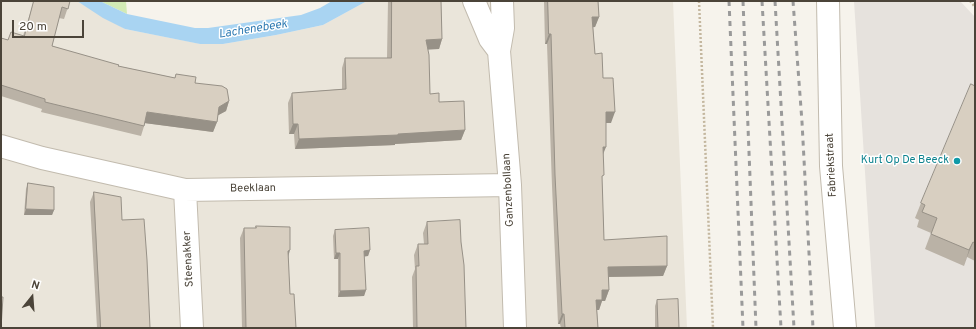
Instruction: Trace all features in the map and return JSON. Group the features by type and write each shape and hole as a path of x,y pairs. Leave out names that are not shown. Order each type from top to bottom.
{"street":[{"name":"Ganzenbollaan","path":"474,1 490,39 499,51"},
{"name":"Ganzenbollaan","path":"502,1 503,28 499,51 510,185 515,328"},
{"name":"Fabriekstraat","path":"828,1 831,166 845,328"},
{"name":"Beeklaan","path":"1,146 42,158 185,190 510,185"},
{"name":"Steenakker","path":"185,190 192,328"}],"path":[{"path":"698,1 713,328"},
{"path":"970,1 975,7"}],"shaded area":[{"path":"1,1 77,1 125,29 201,44 223,44 323,25 367,1 673,1 687,328 1,328"},
{"path":"854,1 960,1 975,17 975,328 875,328"}],"green space":[{"path":"100,1 126,1 127,14"}],"water":[{"name":"Lachenebeek","path":"77,1 100,1 127,14 195,28 208,28 301,15 320,8 332,1 367,1 323,25 223,44 200,44 125,29 103,18"}],"building":[{"path":"34,1 70,1 68,9 62,7 52,46 119,65 118,66 175,78 176,74 196,77 195,83 222,86 227,89 229,101 219,107 217,122 147,112 144,126 45,102 45,99 1,85 1,38 8,40 11,32 24,36"},
{"path":"392,1 441,1 442,39 426,40 429,55 430,94 439,93 439,102 464,101 465,130 398,135 299,139 298,124 293,124 292,93 346,89 345,58 391,58"},
{"path":"548,1 598,1 599,17 592,17 595,54 602,53 603,78 613,78 615,112 606,112 606,147 603,147 604,175 602,176 604,240 667,236 667,266 608,267 609,290 602,290 602,300 596,300 598,328 565,328 564,314 562,314 555,175 551,34 549,34"},
{"name":"Kurt Op De Beeck","path":"971,84 975,86 975,243 973,242 969,250 931,234 937,218 922,212 925,205 921,203"},
{"path":"28,183 54,187 54,210 26,209"},
{"path":"94,192 121,197 122,220 144,219 150,328 101,328"},
{"path":"460,220 464,265 466,328 417,328 416,266 419,266 418,244 428,244 427,222"},
{"path":"256,226 290,227 290,250 288,251 290,294 294,294 296,328 246,328 244,228 256,228"},
{"path":"369,228 370,250 364,251 366,290 340,291 340,253 336,253 335,230"},
{"path":"1,297 3,297 1,328"},
{"path":"678,299 679,328 658,328 657,300"}],"railway":[{"path":"729,1 743,328"},
{"path":"743,1 756,328"},
{"path":"762,1 781,328"},
{"path":"775,1 794,328"},
{"path":"793,1 802,122 813,328"}],"place":[{"name":"Kurt Op De Beeck","path":"957,161"}]}
